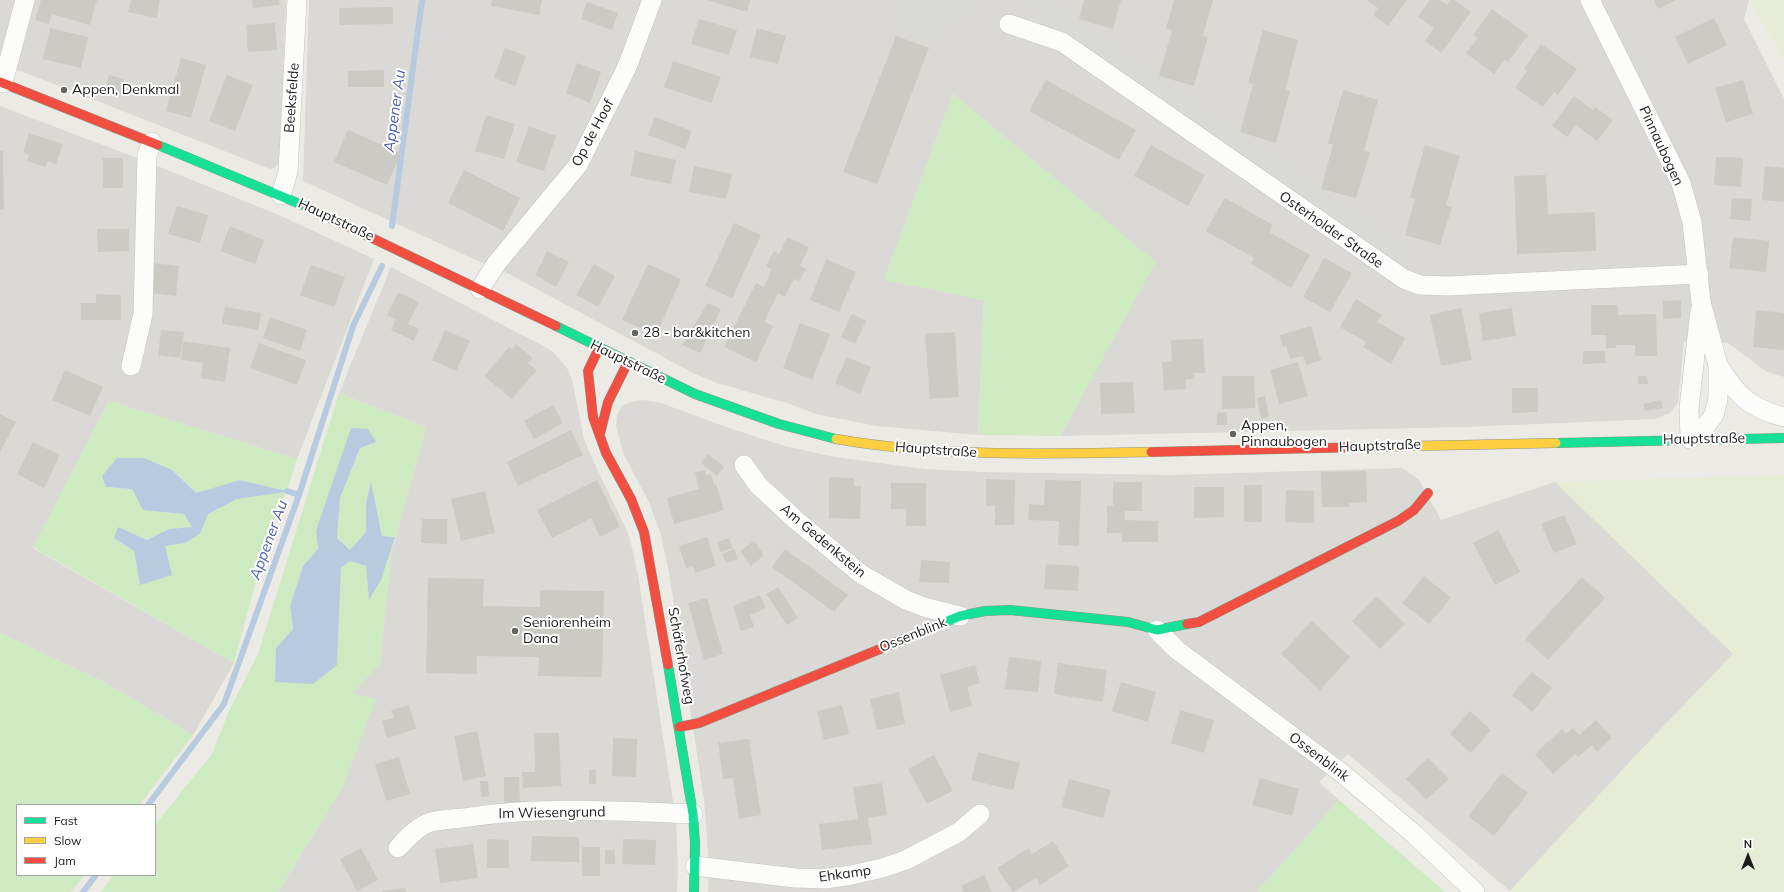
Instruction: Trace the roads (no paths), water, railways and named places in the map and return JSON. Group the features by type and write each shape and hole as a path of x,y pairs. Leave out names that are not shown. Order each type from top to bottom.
{"main road":[{"name":"Hauptstraße","path":"2,83 281,195 480,288 695,394 794,429 863,443 923,450 978,453 1051,454 1784,438"},
{"name":"Schäferhofweg","path":"599,348 588,371 593,417 606,453 631,499 644,532 651,564 679,727 692,814 695,866 694,892"},
{"path":"600,435 608,402 628,362"},
{"name":"Ossenblink","path":"679,727 698,723 960,616 985,611 1010,610 1128,622 1157,630 1199,622 1398,521 1414,510 1428,493"}],"street":[{"path":"2,83 25,0"},
{"name":"Beeksfelde","path":"281,195 288,172 298,0"},
{"name":"Op de Hoof","path":"480,288 496,264 578,165 627,67 652,0"},
{"name":"Pinnaubogen","path":"1590,0 1680,183 1692,222 1701,302 1689,408 1690,439"},
{"name":"Osterholder Straße","path":"1010,24 1062,42 1389,271 1420,285 1447,286 1699,274"},
{"path":"131,366 143,314 147,155 152,142"},
{"name":"Pinnaubogen","path":"1690,439 1704,428 1714,415 1718,399 1718,365 1701,302"},
{"name":"Pinnaubogen","path":"1718,365 1735,391 1751,404 1784,417"},
{"name":"Am Gedenkstein","path":"744,465 764,490 797,521 861,574 906,600 924,607 960,616"},
{"name":"Ossenblink","path":"1157,630 1177,650 1343,774 1414,834 1474,892"},
{"name":"Im Wiesengrund","path":"398,848 413,833 430,822 522,810 578,810 692,814"},
{"name":"Ehkamp","path":"695,866 795,878 825,879 852,875 882,868 906,860 959,832 980,814"}],"water":[{"path":"351,428 368,429 376,442 360,448 340,498 337,538 350,550 366,532 366,503 371,482 382,536 395,537 381,580 369,600 366,566 350,561 341,568 337,665 313,684 275,682 276,648 293,629 290,606 303,566 318,549 316,531"},
{"path":"117,458 144,458 172,470 196,493 240,480 287,491 237,499 208,514 200,534 185,543 165,546 172,575 140,585 134,551 114,538 118,527 147,540 169,529 192,527 184,514 143,510 132,489 106,487 102,476"}],"waterway":[{"name":"Appener Au","path":"392,226 422,0"},
{"name":"Appener Au","path":"149,804 224,704 299,495 353,326 382,266"},
{"path":"287,491 299,495"},
{"name":"Appener Au","path":"83,892 95,876"}],"place":[{"name":"Appen, Denkmal","path":"64,90"},
{"name":"28 - bar&kitchen","path":"635,333"},
{"name":"Appen, Pinnaubogen","path":"1233,434"},
{"name":"Seniorenheim Dana","path":"515,631"}]}
